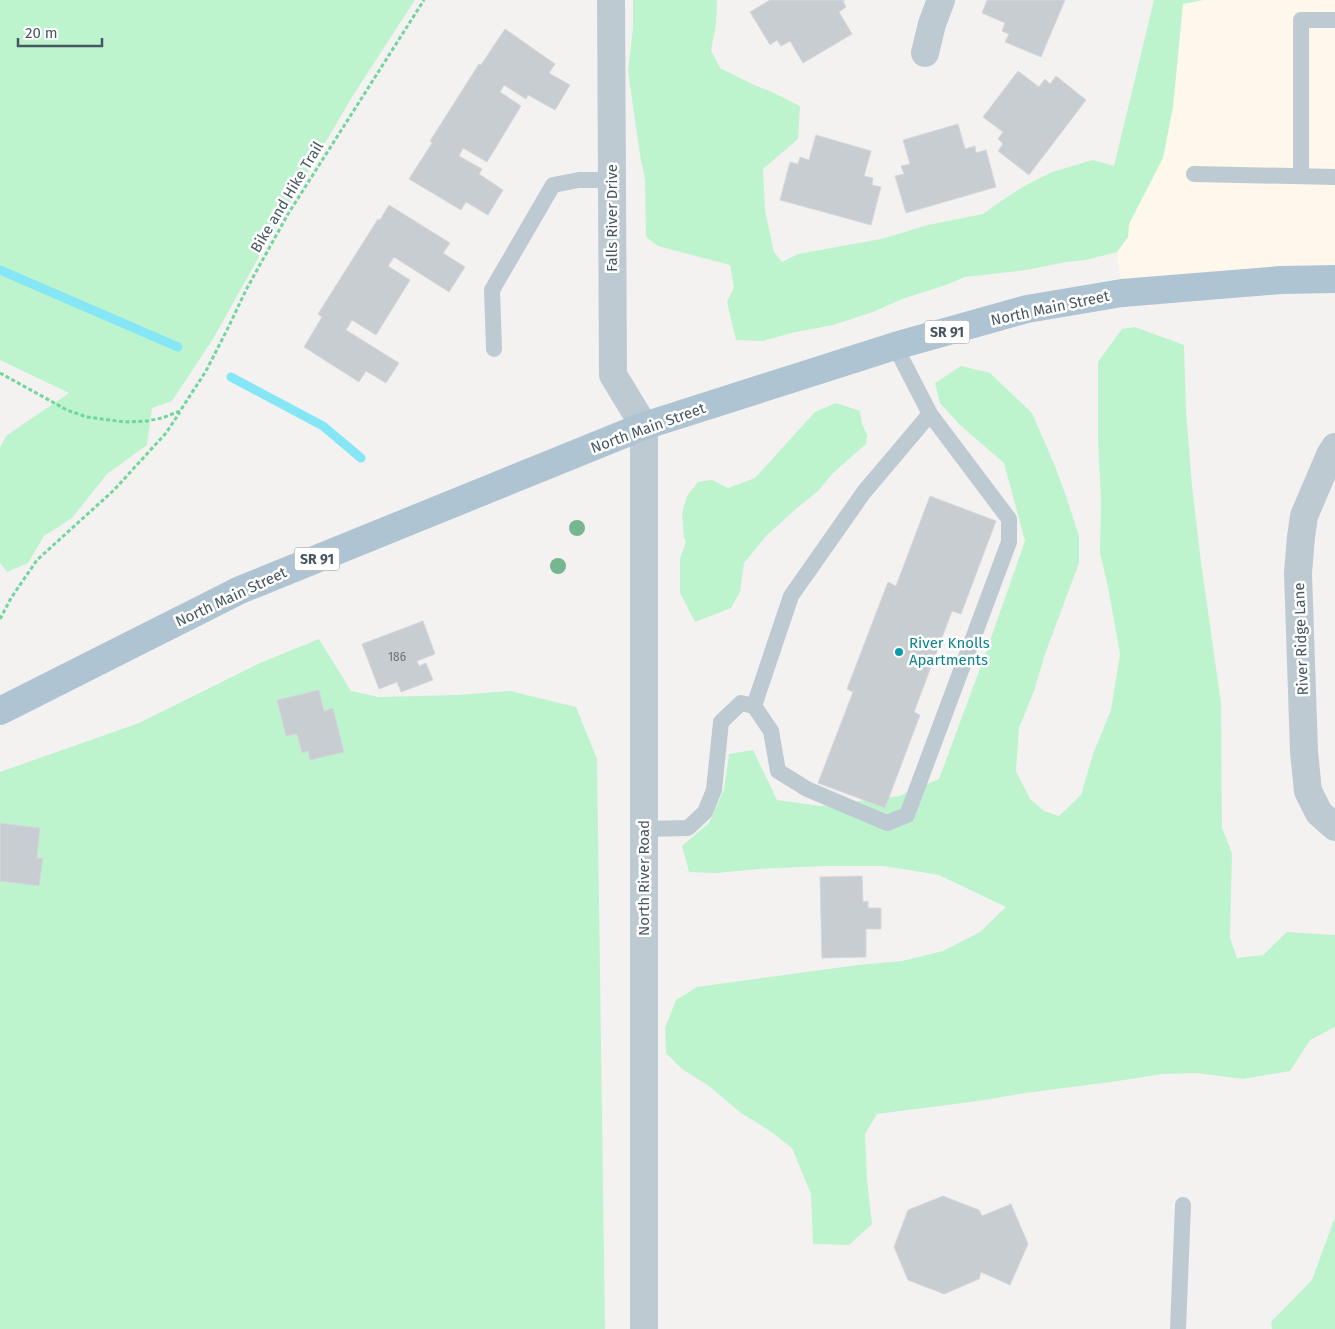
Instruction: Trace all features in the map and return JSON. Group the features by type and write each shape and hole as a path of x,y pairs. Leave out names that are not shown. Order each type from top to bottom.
{"main road":[{"name":"North Main Street","path":"0,711 240,590 644,426 895,346 1027,310 1122,293 1281,280 1335,279"}],"street":[{"name":"Falls River Drive","path":"612,0 613,375 644,426"},
{"path":"925,53 932,24 941,0"},
{"name":"North River Road","path":"644,426 644,1329"},
{"name":"River Ridge Lane","path":"1335,447 1304,516 1298,573 1304,752 1308,791 1319,813 1335,827"}],"lane":[{"path":"1301,176 1301,20 1335,20"},
{"path":"1194,174 1335,177"},
{"path":"494,349 492,290 553,186 579,180 612,180"},
{"path":"644,829 688,828 705,812 714,790 721,722 741,703 754,706 771,731 778,771 807,789 888,824 908,815 1009,542 1009,519 930,414 895,346"},
{"path":"754,706 791,596 864,492 930,414"},
{"path":"1178,1329 1183,1205"}],"path":[{"name":"Bike and Hike Trail","path":"0,619 11,598 38,560 114,490 166,433 206,372 246,290 288,214 424,0"},
{"path":"0,373 67,410 87,417 125,422 147,421 180,411"}],"shaded area":[{"path":"1178,0 1335,0 1335,279 1122,293 1117,252 1128,237 1131,212"}],"green space":[{"path":"0,0 415,0 352,97 213,339 172,401 152,408 147,445 107,474 72,518 44,536 28,563 7,572 0,563 0,448 6,436 69,393 0,360"},
{"path":"633,0 717,0 716,25 711,50 720,68 800,106 798,139 763,169 765,211 774,252 782,262 798,254 881,239 928,225 983,214 1028,184 1052,172 1093,160 1114,166 1154,0 1203,0 1183,4 1173,107 1163,158 1129,224 1128,237 1117,252 1086,260 1026,270 965,277 833,325 791,333 763,341 736,340 727,302 734,287 730,265 658,246 646,237 645,179 628,71 633,28"},
{"path":"1135,327 1184,345 1186,411 1192,486 1221,703 1222,828 1232,853 1230,938 1237,958 1263,955 1287,932 1335,935 1335,1027 1310,1040 1290,1071 1243,1079 1196,1073 1163,1074 877,1114 865,1134 867,1180 872,1224 849,1245 813,1244 811,1194 792,1148 770,1131 741,1113 709,1086 682,1069 666,1053 665,1028 676,1000 697,987 858,965 902,961 943,951 980,932 1006,907 939,875 884,866 825,866 716,873 689,872 682,846 709,823 724,790 729,754 753,750 777,800 820,806 899,796 939,779 1025,541 1004,463 960,425 940,403 935,383 961,366 990,373 1032,413 1055,466 1079,536 1079,563 1019,728 1016,771 1030,799 1044,811 1059,816 1081,795 1093,754 1111,710 1120,654 1100,553 1101,502 1098,440 1098,362 1122,329"},
{"path":"836,403 860,411 862,424 867,435 866,444 833,473 818,491 767,535 744,563 740,592 731,608 695,622 680,593 680,559 686,541 684,538 682,513 687,496 698,482 712,480 728,488 755,478 815,412"},
{"path":"319,639 351,691 379,697 457,695 510,691 576,707 597,759 605,1329 0,1329 0,772 139,723 260,663"},
{"path":"1335,1217 1335,1329 1272,1329 1271,1322 1312,1280"}],"building":[{"path":"770,0 845,0 843,1 846,7 839,12 852,34 803,63 790,41 781,46 777,40 770,45 750,12"},
{"path":"987,0 1065,0 1041,57 1005,42 1009,34 1002,31 1005,23 982,13"},
{"path":"505,29 555,64 549,73 570,85 555,110 528,95 526,99 504,85 500,92 521,106 487,162 463,148 459,156 482,169 479,174 503,190 488,215 466,202 461,210 409,179 432,143 430,141 479,64 481,65"},
{"path":"1018,71 1039,87 1045,79 1050,84 1056,76 1086,100 1029,175 998,151 1003,144 998,139 1003,132 983,117"},
{"path":"958,124 965,149 975,146 976,153 986,150 996,187 906,213 895,176 904,174 901,166 910,164 903,140"},
{"path":"816,135 871,151 864,176 873,178 872,185 881,187 871,225 780,200 790,162 798,164 800,157 809,160"},
{"path":"389,205 450,243 443,253 465,267 449,292 394,257 388,266 410,280 376,335 352,320 346,330 399,363 386,383 366,371 359,382 304,347 322,317 318,314 378,219 380,220"},
{"name":"River Knolls Apartments","path":"930,496 996,521 961,614 952,611 914,712 920,715 885,808 818,783 853,692 847,689 888,582 896,586"},
{"path":"423,621 435,654 417,661 419,666 426,663 433,680 401,692 397,682 379,689 362,644"},
{"path":"319,690 324,711 333,708 344,752 310,760 308,751 302,753 297,734 286,736 277,700"},
{"path":"0,823 40,828 37,858 43,858 39,886 0,881"},
{"path":"862,876 863,902 868,901 868,908 881,908 881,929 866,929 866,957 822,958 820,877"},
{"path":"943,1196 979,1210 982,1216 1011,1204 1028,1244 1010,1285 981,1272 979,1279 944,1294 908,1280 894,1247 908,1210"}],"waterway":[{"path":"0,270 178,347"},
{"path":"231,377 323,426 361,458"}],"place":[{"name":"River Knolls Apartments","path":"899,652"}]}
